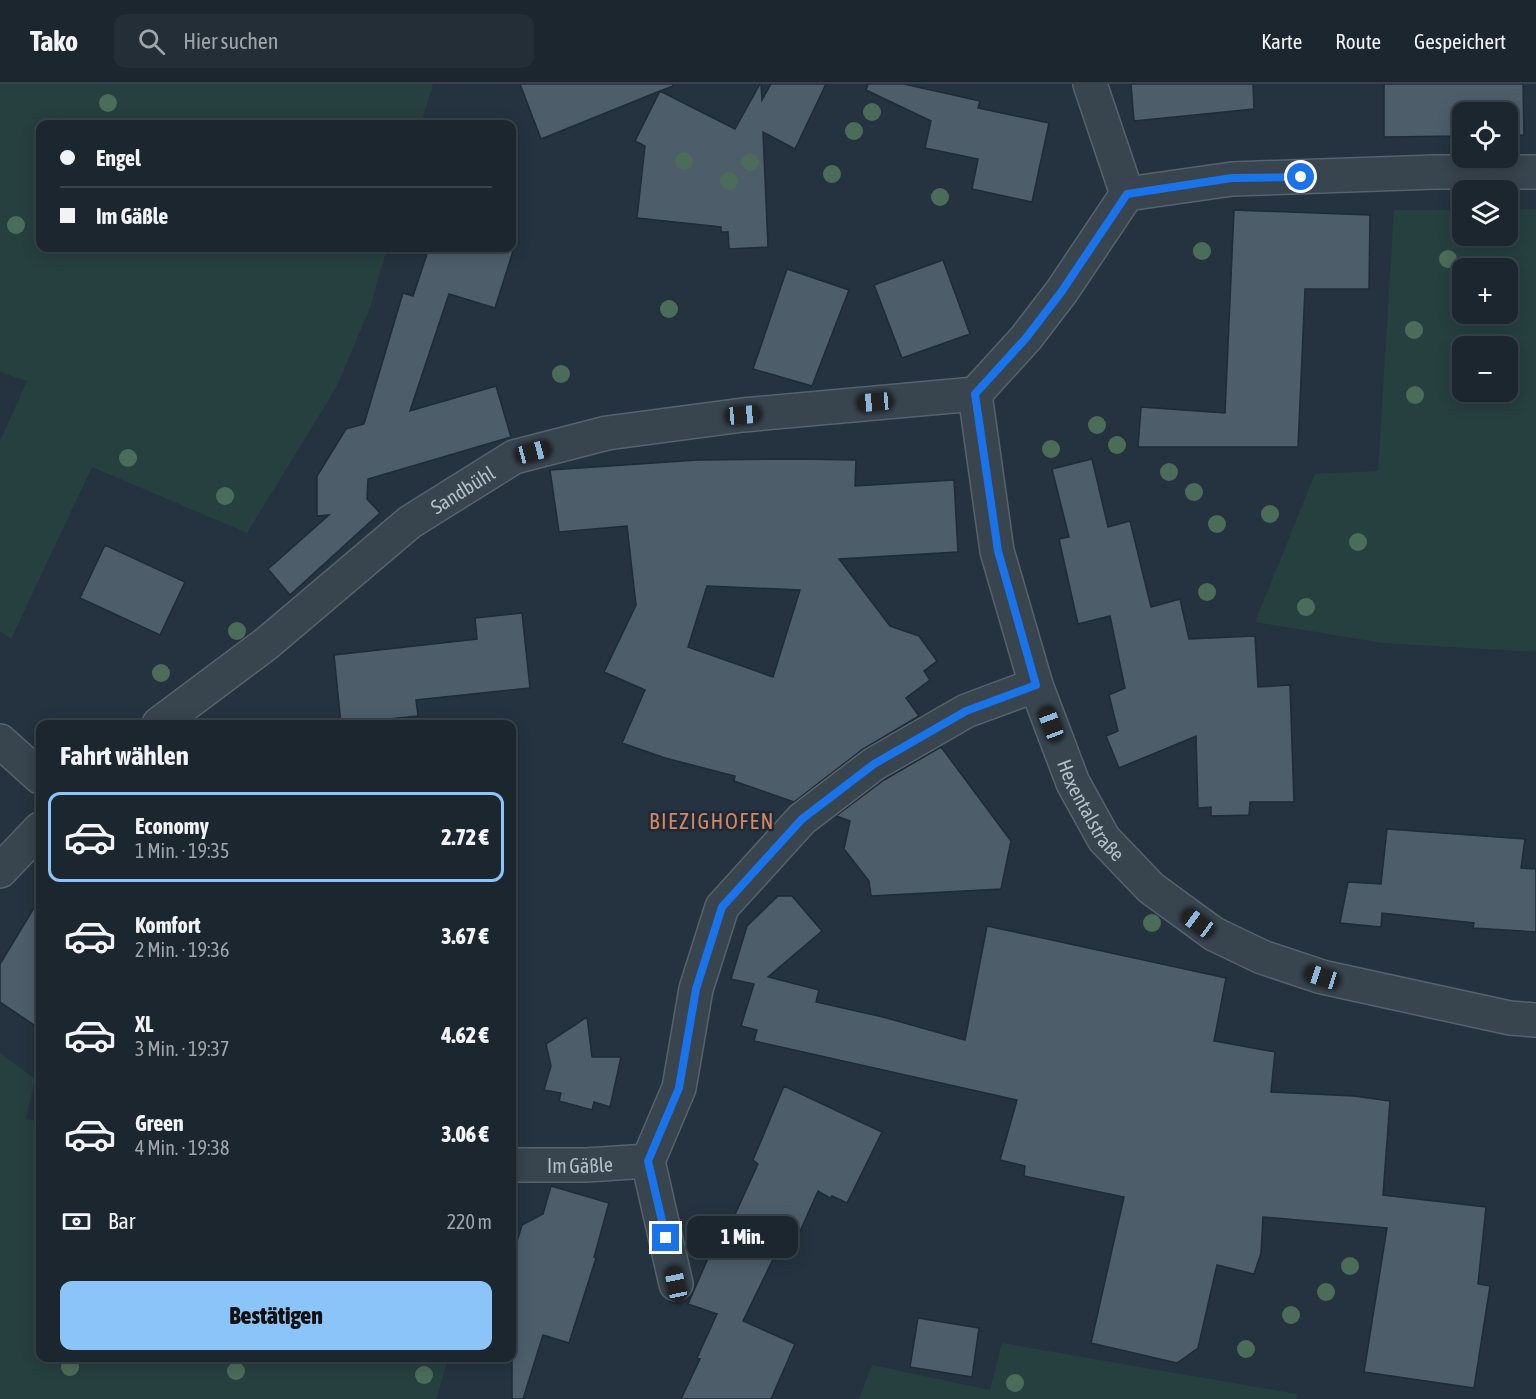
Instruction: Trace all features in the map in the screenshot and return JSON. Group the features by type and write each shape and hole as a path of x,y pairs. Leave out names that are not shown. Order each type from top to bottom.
{"street":[{"path":"1090,84 1127,194"},
{"path":"975,394 1026,338 1062,291 1127,194 1232,178 1435,172 1536,172"},
{"name":"Hexentalstraße","path":"975,394 998,551 1036,685 1073,783 1104,839 1151,888 1214,934 1262,957 1322,977 1510,1018 1536,1020"},
{"name":"Sandbühl","path":"164,720 266,644 410,522 514,457 607,433 743,415 975,394"},
{"path":"676,1284 648,1161 679,1088 696,989 722,907 802,819 874,764 966,711 1036,685"},
{"path":"0,741 36,773"},
{"path":"0,871 36,832"},
{"name":"Im Gäßle","path":"516,1165 586,1165 648,1161"}],"green space":[{"path":"0,84 433,84 422,120 36,120 36,252 386,252 370,308 336,388 247,533 92,467 11,639 0,631 0,441 27,381 0,372"},
{"path":"1536,209 1536,652 1383,643 1255,622 1315,474 1378,471 1394,210 1452,210 1452,246 1518,246 1518,210"},
{"path":"0,1053 35,1079 26,1119 36,1121 36,1362 447,1363 436,1399 0,1399"},
{"path":"1002,1343 1297,1394 1296,1399 859,1399 872,1365 990,1390"}],"building":[{"path":"520,84 672,84 673,86 541,139"},
{"path":"760,84 762,100 771,84 826,84 795,149 763,132 768,247 729,249 728,232 721,232 721,227 637,218 645,146 635,141 660,91 735,129"},
{"path":"868,84 904,84 980,101 978,108 1049,123 1032,202 972,189 978,159 925,148 931,121 866,90"},
{"path":"1131,84 1253,84 1254,109 1134,121"},
{"path":"1384,84 1523,84 1524,135 1518,135 1518,102 1452,102 1452,136 1384,137"},
{"path":"1234,210 1370,215 1369,289 1305,289 1298,447 1138,447 1141,407 1225,413"},
{"path":"428,252 513,252 495,308 449,294 410,411 496,386 511,437 368,479 367,499 380,513 290,595 268,569 329,515 317,516 317,476 346,429 364,424 403,293 413,296"},
{"path":"943,260 970,334 902,358 874,285"},
{"path":"787,269 849,290 812,386 753,369"},
{"path":"1092,459 1108,527 1130,521 1151,607 1180,599 1189,639 1255,636 1258,687 1290,685 1294,802 1250,802 1249,815 1211,816 1211,807 1198,808 1196,736 1119,768 1106,736 1118,731 1109,695 1125,688 1110,616 1078,624 1059,539 1069,537 1052,469"},
{"path":"698,460 856,460 855,486 954,480 958,552 839,559 890,626 919,636 937,661 924,671 930,680 906,698 919,716 863,749 794,802 734,781 735,776 665,758 622,743 645,690 604,672 636,605 627,526 559,532 550,470","holes":["707,586 800,590 773,677 688,647"]},
{"path":"105,545 185,582 160,635 80,598"},
{"path":"522,613 530,688 416,700 418,716 380,720 341,720 334,655 477,639 475,618"},
{"path":"941,747 1011,841 1001,889 871,896 869,881 844,849 850,821 836,816 884,780"},
{"path":"1387,829 1525,839 1521,868 1536,869 1536,932 1473,928 1474,923 1382,913 1381,927 1340,923 1348,882 1381,884"},
{"path":"778,896 792,896 822,931 768,977 819,990 816,1002 883,1017 965,1040 987,926 1226,978 1214,1041 1275,1052 1271,1092 1354,1096 1390,1101 1383,1195 1486,1207 1478,1284 1490,1286 1474,1388 1364,1372 1387,1228 1263,1217 1261,1253 1254,1274 1217,1265 1198,1348 1177,1363 1091,1343 1124,1197 1024,1176 1025,1166 1000,1160 1017,1100 754,1041 757,1030 741,1026 754,984 731,979 747,926"},
{"path":"36,905 36,1026 0,1002 0,964"},
{"path":"587,1017 592,1057 621,1057 610,1107 594,1102 592,1110 559,1101 561,1093 544,1090 551,1066 546,1044"},
{"path":"784,1086 882,1132 847,1203 832,1196 830,1198 818,1191 790,1254 778,1249 743,1321 795,1344 771,1399 681,1399 700,1359 697,1358 717,1314 688,1304 716,1240 722,1243 758,1164 753,1160"},
{"path":"551,1186 609,1203 594,1257 596,1258 569,1343 543,1335 523,1399 512,1399 512,1362 516,1362 516,1245 522,1225 543,1214"},
{"path":"918,1318 979,1328 972,1377 910,1367"}],"district":[{"name":"BIEZIGHOFEN","path":"712,821"}],"route":[{"path":"666,1238 648,1161 679,1088 696,989 722,907 802,819 874,764 966,711 1036,685 998,551 975,394 1026,338 1062,291 1127,194 1232,178 1301,177"}]}
